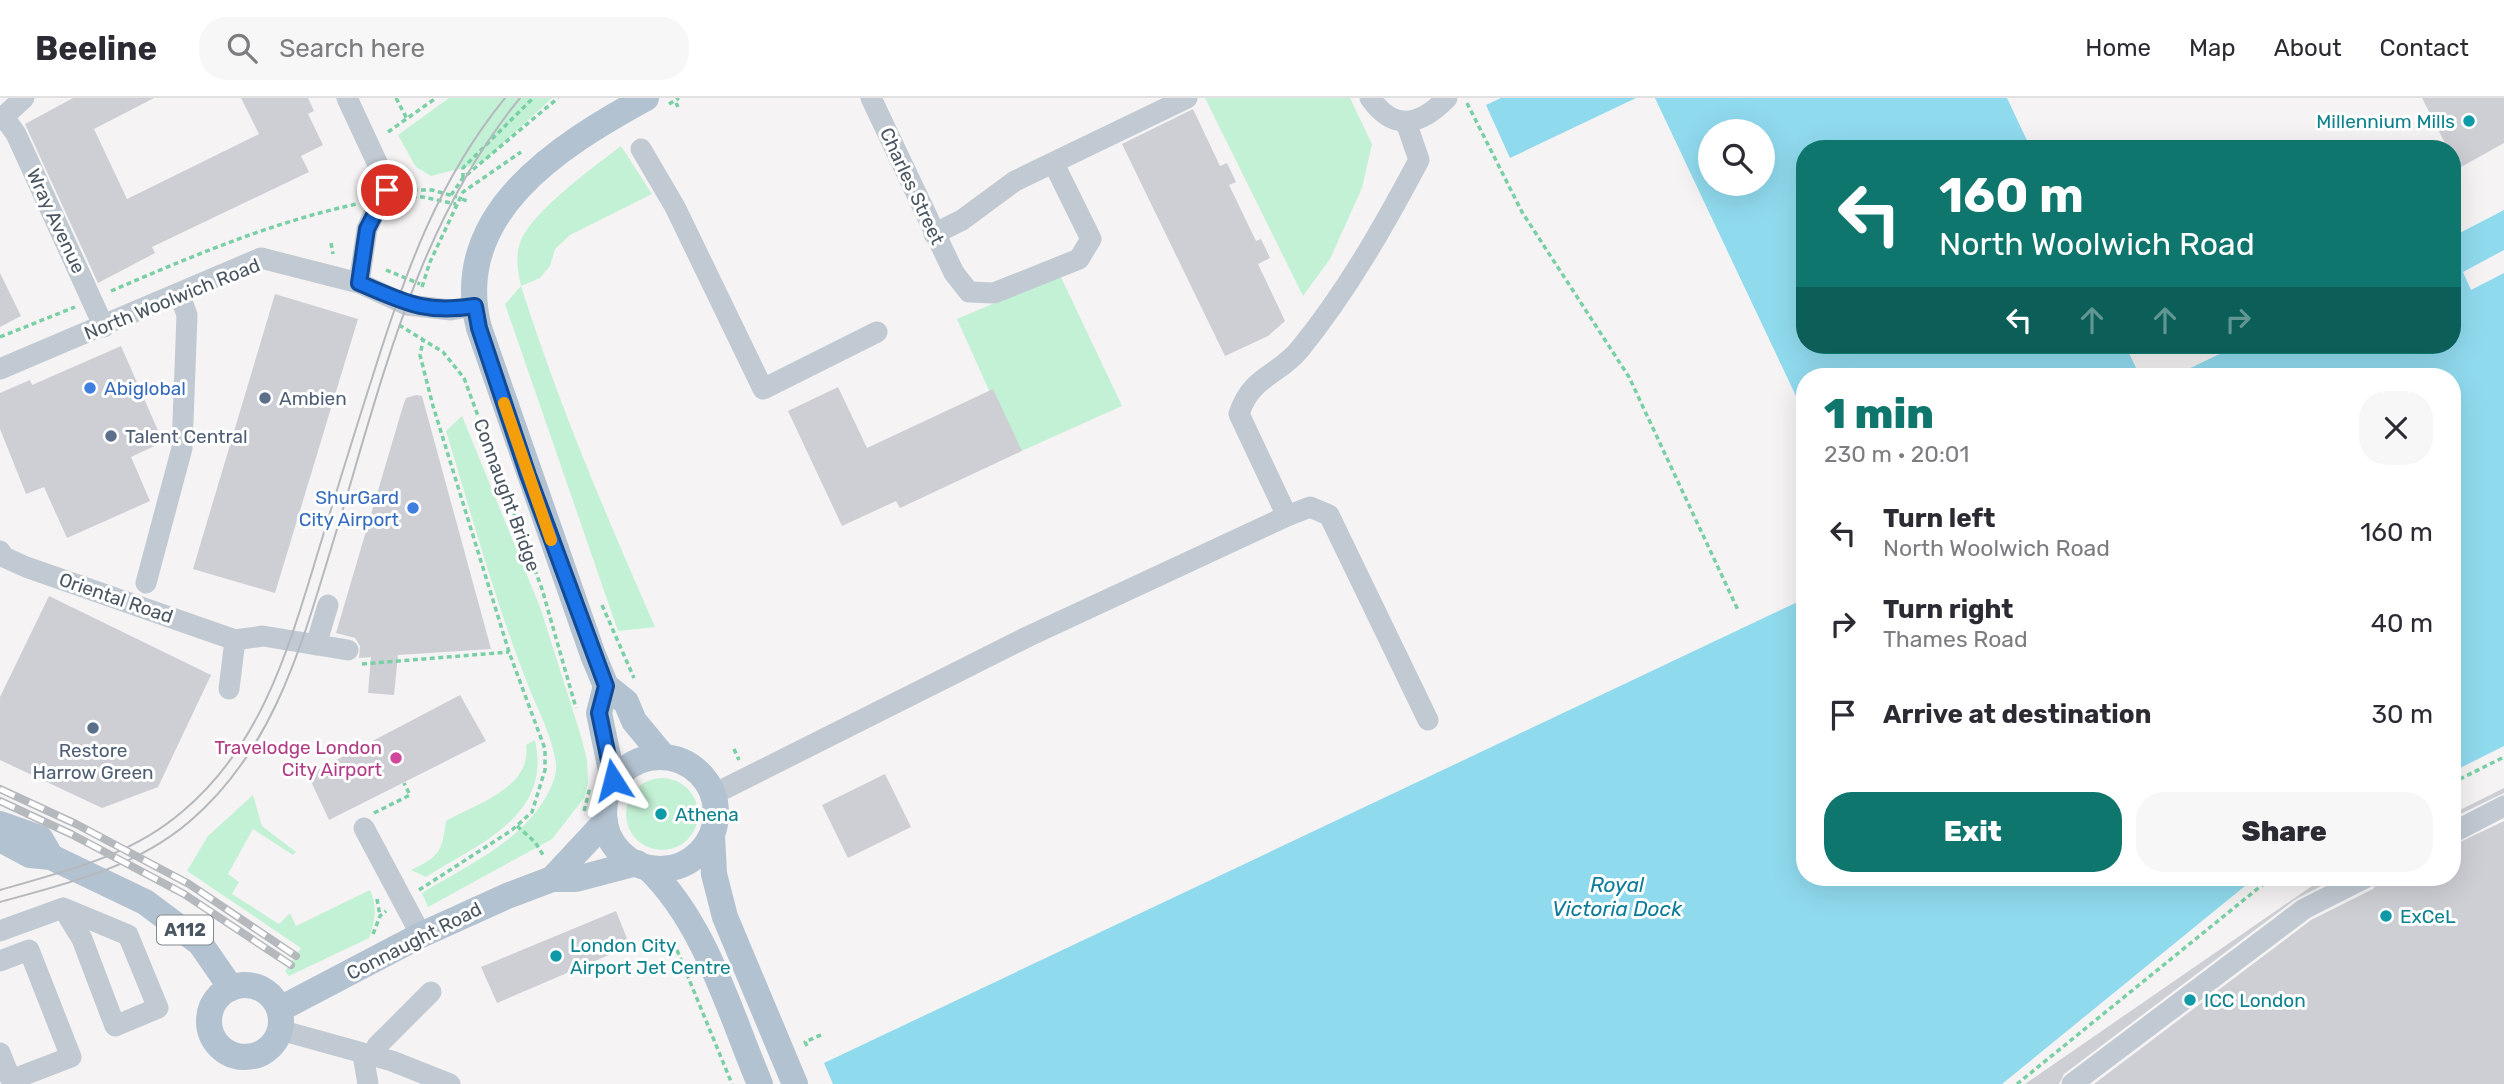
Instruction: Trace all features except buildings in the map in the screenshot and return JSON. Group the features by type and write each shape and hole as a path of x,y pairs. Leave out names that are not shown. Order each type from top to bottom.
{"main road":[{"path":"475,306 473,283 478,260 486,237 510,195 577,141 646,98"},
{"name":"Connaught Bridge","path":"475,306 479,328 528,475 606,686 626,702 634,721 663,756"},
{"name":"Connaught Bridge","path":"606,686 599,713 613,780"},
{"path":"760,1084 687,915 669,888 617,849 605,822 604,808 613,780 636,762 663,756 685,762 702,775 714,794 717,814 712,835 718,897 794,1084"},
{"name":"Connaught Road","path":"231,988 219,996 212,1008 211,1029 221,1047 234,1055 262,1053 273,1044 280,1020 421,935 548,867 605,822"},
{"name":"A112","path":"0,824 40,838 51,858"},
{"path":"642,866 679,866 692,859 712,835"},
{"name":"A112","path":"0,839 30,855 51,858 145,902 176,922 200,943 231,988"},
{"name":"Connaught Road","path":"548,867 576,879 642,866"},
{"path":"231,988 243,985 265,991 280,1020"}],"street":[{"path":"2,119 24,98"},
{"path":"347,98 387,184 367,229 359,283"},
{"name":"Charles Street","path":"870,98 934,234 954,273 969,292 994,292 1079,259 1091,239 1054,164"},
{"path":"934,234 962,220 1015,181 1187,98"},
{"path":"1370,98 1391,120 1406,122 1429,112 1447,98"},
{"name":"Wray Avenue","path":"2,119 16,134 104,327"},
{"path":"1287,516 1240,414 1245,395 1297,353 1343,292 1383,227 1419,160 1406,122"},
{"path":"641,149 675,207 762,389 877,332"},
{"name":"North Woolwich Road","path":"0,369 261,258 359,283 407,305 451,310 475,306"},
{"path":"146,583 182,448 187,315 180,293"},
{"path":"714,794 1027,637 1310,507 1329,514 1428,720"},
{"name":"Oriental Road","path":"1,557 235,640 263,636 316,645 348,658"},
{"path":"316,645 328,605"},
{"path":"229,689 235,640"},
{"path":"2461,828 2504,806"},
{"path":"364,828 421,935"},
{"path":"2072,1084 2305,909 2350,886"},
{"path":"0,931 63,908 128,935 158,1008 115,1026 82,939 63,908"},
{"path":"0,961 29,950 71,1056 10,1080 0,1053"},
{"path":"368,1084 367,1056 431,992"},
{"path":"280,1020 367,1056 401,1065 450,1084"}],"path":[{"path":"396,98 407,119"},
{"path":"388,132 436,98"},
{"path":"463,178 463,168 533,98"},
{"path":"452,195 463,178 558,98"},
{"path":"1464,98 1522,212 1629,377 1738,610"},
{"path":"420,296 430,262 463,192 486,175 492,180"},
{"path":"399,191 422,189 452,195 468,202"},
{"path":"396,198 423,197 456,204"},
{"name":"North Woolwich Road","path":"107,293 225,244 321,212 368,202"},
{"path":"380,268 420,284"},
{"name":"North Woolwich Road","path":"0,337 83,303"},
{"name":"Connaught Bridge","path":"415,337 443,352 464,378 542,590 564,666"},
{"path":"414,893 517,826 532,812 541,791 545,770 545,749 509,652 421,362 423,341"},
{"path":"348,658 427,661 509,652"},
{"path":"2461,778 2504,757"},
{"path":"398,801 410,795 404,783"},
{"path":"517,826 535,842 548,867"},
{"path":"2017,1084 2261,886"},
{"path":"372,939 380,916 374,893"},
{"path":"380,916 392,907"},
{"path":"673,940 732,1084"},
{"path":"809,1052 805,1042 823,1034"}],"green space":[{"path":"449,98 552,98 482,163 431,176 416,167 398,135"},
{"path":"1205,98 1350,98 1372,144 1362,188 1330,259 1303,296"},
{"path":"621,146 652,194 570,235 555,249 550,266 540,278 521,286 518,254 526,231 565,190"},
{"path":"1060,275 1122,406 1017,453 957,319"},
{"path":"521,286 567,416 655,627 618,631 505,304"},
{"path":"462,416 540,607 580,733 587,760 588,783 584,798 552,839 428,907 422,893 500,845 534,815 546,797 556,768 549,735 519,663 446,431"},
{"path":"535,740 537,766 533,789 522,808 507,824 489,839 426,877 411,870 438,852 446,821 500,793 511,783 526,760 526,745"},
{"path":"662,778 676,781 688,788 695,800 698,814 695,828 688,840 676,847 662,850 648,847 636,840 629,828 626,814 629,800 636,788 648,781"},
{"path":"253,795 262,826 296,852 293,855 253,829 228,874 239,882 232,894 279,924 290,913 296,926 370,890 375,908 369,938 289,976 285,971 301,948 187,871 208,836"}],"water":[{"path":"1501,98 1636,98 1510,158 1486,105"},
{"path":"1655,98 2007,98 2027,140 1796,140 1796,354 2129,354 2136,368 1796,368 1796,396 1701,196 1775,196 1775,119 1698,119 1698,189"},
{"path":"2504,210 2504,746 2461,768 2461,368 2191,368 2219,354 2461,354 2461,232"},
{"name":"Royal Victoria Dock","path":"1796,603 1796,886 2245,886 2002,1084 833,1084 824,1063"}],"pier":[{"path":"2504,250 2504,273 2471,290 2463,272"}],"tram line":[{"path":"0,890 96,861 141,840 183,811 212,783 235,753 255,721 286,651 411,263 461,161 505,98"},
{"path":"0,902 99,873 146,851 189,822 219,793 243,762 264,728 297,655 386,365 428,253 454,199 484,147 520,98"}],"railway":[{"path":"0,789 76,824 189,884 296,956"},
{"path":"0,801 71,834 184,894 291,965"}],"slow traffic":[{"path":"504,403 551,540"}],"place":[{"name":"Millennium Mills","path":"2469,121"},
{"name":"Abiglobal","path":"90,388"},
{"name":"Ambien","path":"265,398"},
{"name":"Talent Central","path":"111,436"},
{"name":"ShurGard City Airport","path":"413,508"},
{"name":"Restore Harrow Green","path":"93,728"},
{"name":"Travelodge London City Airport","path":"396,758"},
{"name":"Athena","path":"661,814"},
{"name":"ExCeL","path":"2386,916"},
{"name":"London City Airport Jet Centre","path":"556,956"},
{"name":"ICC London","path":"2190,1000"}],"route":[{"path":"387,190 367,229 359,283 407,305 451,310 475,306 479,328 528,475 606,686 599,713 606,733 613,780"}]}
